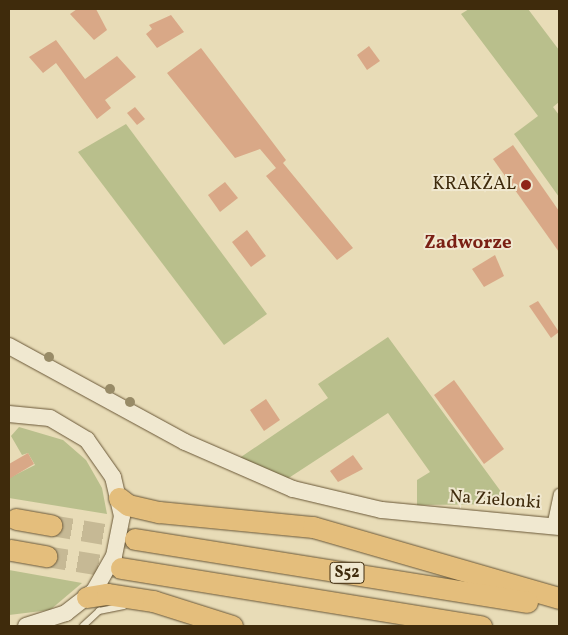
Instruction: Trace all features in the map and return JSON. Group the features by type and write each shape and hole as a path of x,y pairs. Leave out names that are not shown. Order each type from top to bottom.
{"highway":[{"path":"119,498 128,505 158,512 322,529 559,598"},
{"path":"16,519 51,525"},
{"name":"S52","path":"135,539 559,607"},
{"path":"10,550 46,556"},
{"name":"S52","path":"121,568 481,626"},
{"path":"87,597 127,596 232,626"}],"street":[{"name":"Na Zielonki","path":"9,346 256,475 348,504 427,516 556,526"},
{"path":"9,414 42,416 75,431 105,462 119,498 121,529 114,556 87,597 64,618 26,626"},
{"path":"556,526 559,494"}],"lane":[{"path":"83,626 99,611 124,606 188,614"}],"green space":[{"path":"469,9 528,9 559,50 559,102 553,107 559,115 559,197 514,134 538,116 461,14"},
{"path":"126,124 267,314 224,345 78,152"},
{"path":"388,337 510,504 417,505 417,480 430,472 388,413 278,485 238,459 328,398 318,384"},
{"path":"19,427 63,440 86,460 102,488 107,514 9,498 9,478 35,465 28,453 22,455 11,436"},
{"path":"9,570 82,583 50,610 9,615"}],"building":[{"path":"77,9 96,9 107,30 94,40 70,14"},
{"path":"171,15 184,32 157,48 146,34 152,29 149,25"},
{"path":"56,40 85,79 117,56 136,77 105,100 111,108 97,119 56,63 43,73 29,57"},
{"path":"369,46 380,61 367,70 357,55"},
{"path":"201,48 286,160 283,163 353,248 337,260 266,176 276,168 260,149 235,158 167,73"},
{"path":"135,107 145,119 137,125 127,113"},
{"name":"KRAKŻAL","path":"513,145 559,211 559,252 493,159"},
{"path":"225,182 238,198 220,212 208,195"},
{"path":"247,230 266,256 251,267 232,242"},
{"path":"495,255 504,276 484,287 472,269"},
{"path":"538,301 559,332 551,338 529,306"},
{"path":"454,380 504,449 484,464 434,395"},
{"path":"266,399 280,420 264,431 250,410"},
{"path":"28,453 34,464 9,479 9,464"},
{"path":"353,455 363,469 338,482 330,471"}],"tunnel":[{"path":"51,525 135,539"},
{"path":"46,556 121,568"}],"place":[{"name":"KRAKŻAL","path":"526,185"}],"district":[{"name":"Zadworze","path":"468,244"}]}
